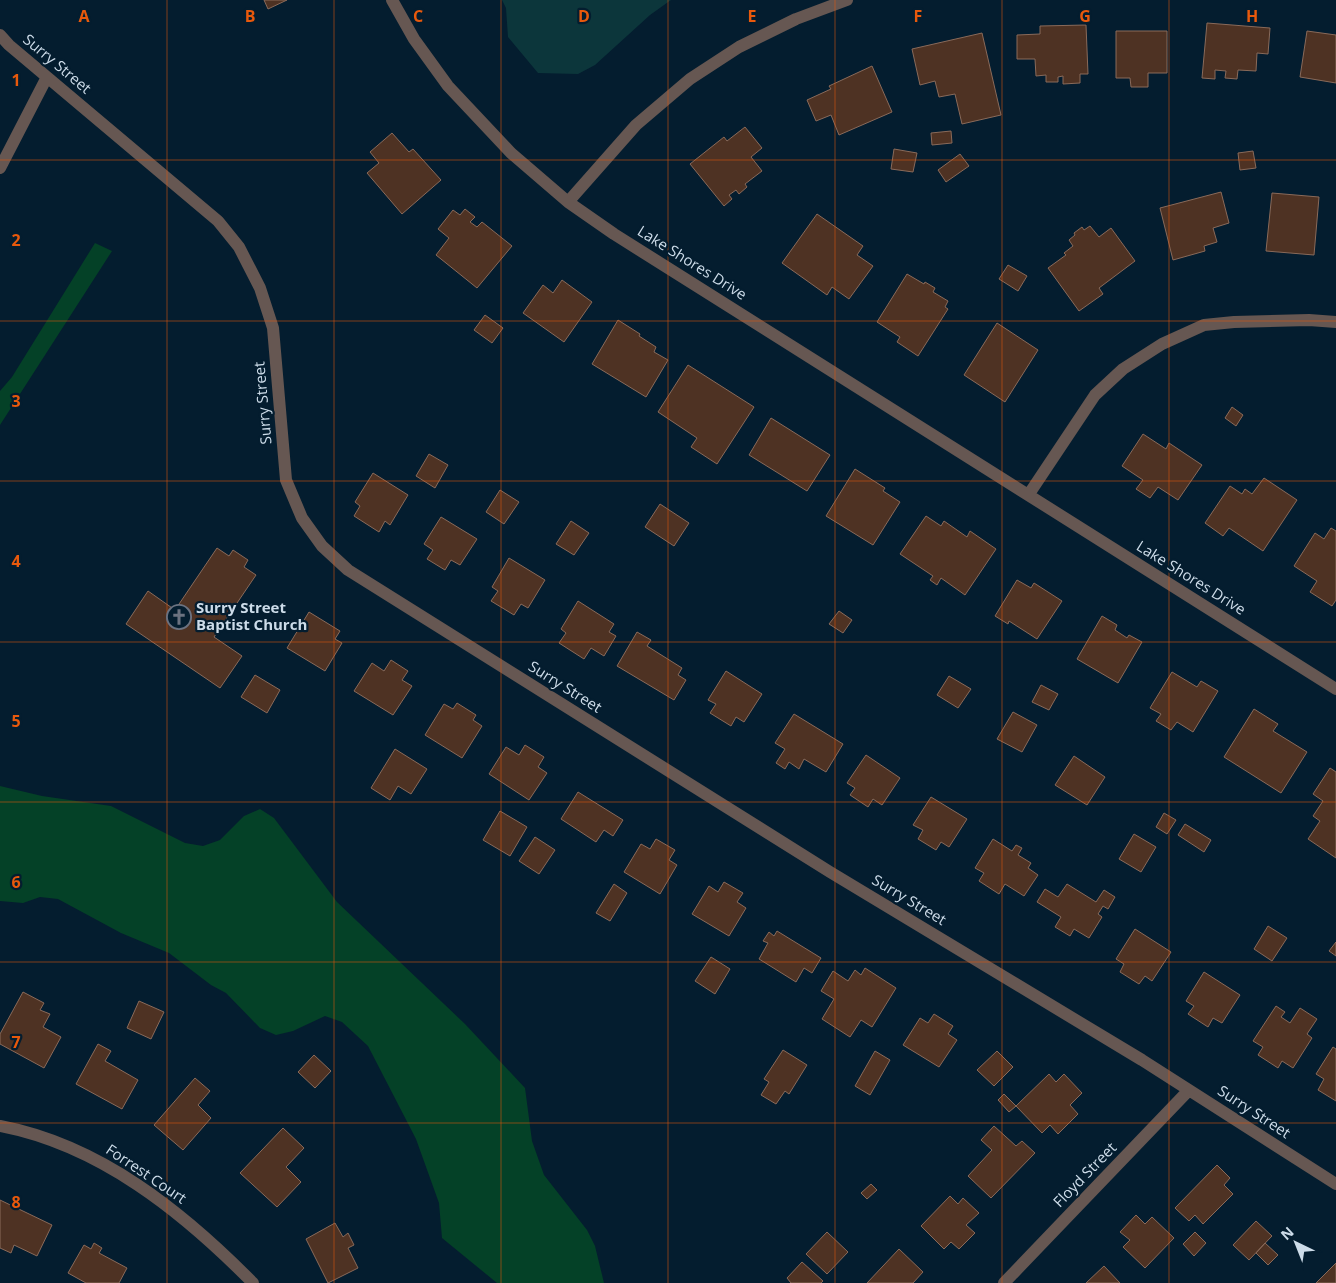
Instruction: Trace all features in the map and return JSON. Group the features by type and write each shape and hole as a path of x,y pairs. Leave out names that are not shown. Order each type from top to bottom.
{"street":[{"name":"Lake Shores Drive","path":"392,0 414,39 448,86 511,153 568,202 614,234 1336,689"},
{"path":"568,202 636,126 690,80 739,47 796,19 847,0"},
{"name":"Surry Street","path":"0,35 218,221 239,247 260,288 273,328 286,480 302,518 322,546 348,570 821,866 1142,1060 1336,1184"},
{"path":"0,168 47,77"},
{"path":"1029,494 1096,395 1123,370 1162,344 1204,325 1234,322 1309,320 1336,322"},
{"name":"Floyd Street","path":"1004,1283 1189,1090"},
{"name":"Forrest Court","path":"0,1126 42,1136 76,1150 118,1172 179,1216 221,1250 253,1283"}],"green space":[{"path":"95,243 112,251 0,425 0,391 12,377"},
{"path":"0,786 42,796 111,806 185,843 203,846 220,840 244,816 260,809 274,818 337,902 465,1024 525,1088 532,1141 544,1175 587,1230 595,1246 604,1283 497,1283 442,1238 439,1203 416,1139 368,1046 342,1022 325,1016 293,1031 276,1035 260,1028 226,993 211,985 169,953 121,933 58,899 40,897 23,903 0,901"}],"shaded area":[{"path":"502,0 671,0 650,15 595,65 578,74 538,73 508,37 506,8"}],"building":[{"path":"264,0 287,0 268,9"},
{"path":"1207,23 1270,28 1268,54 1257,53 1256,71 1238,70 1237,79 1225,78 1226,71 1215,70 1215,79 1202,78"},
{"path":"1086,25 1088,74 1080,74 1080,83 1063,84 1063,76 1058,77 1058,82 1046,82 1046,75 1036,76 1035,59 1017,59 1017,35 1040,34 1040,26"},
{"path":"1116,31 1167,31 1167,73 1148,73 1148,87 1131,87 1130,78 1116,78"},
{"path":"1307,31 1336,35 1336,83 1300,77"},
{"path":"982,33 1001,115 962,124 955,94 939,97 935,81 920,85 912,49"},
{"path":"872,66 892,112 839,135 831,115 816,121 807,100 831,89 829,86"},
{"path":"745,127 762,148 751,157 762,171 745,184 747,187 739,194 736,190 729,195 732,199 724,206 690,164 724,137 727,141"},
{"path":"951,131 952,143 932,145 931,133"},
{"path":"392,133 409,152 413,149 441,180 402,214 367,173 379,163 370,152"},
{"path":"894,149 917,153 913,172 891,169"},
{"path":"1253,151 1256,168 1240,170 1238,153"},
{"path":"960,154 969,166 946,182 938,170"},
{"path":"1221,192 1229,223 1213,228 1217,242 1204,246 1205,251 1173,260 1160,208"},
{"path":"1272,193 1319,197 1314,255 1266,251"},
{"path":"465,209 475,217 470,222 477,227 482,222 512,246 477,288 436,255 449,238 438,229 453,210 460,215"},
{"path":"817,214 863,246 857,255 873,266 849,299 832,287 827,295 782,263"},
{"path":"1090,226 1099,237 1111,228 1135,261 1099,288 1103,294 1079,311 1048,268 1066,255 1064,253 1073,246 1069,240 1075,235 1074,233 1082,227 1084,230"},
{"path":"1008,265 1027,276 1018,291 999,279"},
{"path":"907,274 935,288 933,292 948,301 945,307 948,309 918,356 897,342 900,337 877,322"},
{"path":"562,280 592,302 564,342 523,313 543,285 553,293"},
{"path":"485,315 503,328 492,343 474,330"},
{"path":"618,320 640,334 639,336 656,347 654,352 668,360 646,397 592,364"},
{"path":"997,323 1038,350 1005,402 964,375"},
{"path":"688,365 754,407 717,464 691,447 697,438 658,412"},
{"path":"1232,407 1243,415 1236,426 1225,418"},
{"path":"771,418 830,455 807,491 749,455"},
{"path":"1143,434 1166,449 1169,443 1202,465 1178,500 1158,487 1150,498 1136,489 1143,480 1122,466"},
{"path":"429,454 448,465 435,488 416,476"},
{"path":"855,469 885,488 883,491 900,502 873,545 826,516"},
{"path":"373,473 408,495 390,525 385,521 379,532 354,516 360,506 355,502"},
{"path":"1264,478 1297,500 1263,551 1229,528 1223,536 1205,523 1230,486 1242,494 1245,489 1252,494"},
{"path":"500,490 519,502 504,524 486,512"},
{"path":"660,504 689,523 674,546 645,527"},
{"path":"926,516 941,526 944,521 967,537 970,531 996,549 965,595 941,578 937,585 930,580 933,576 900,554"},
{"path":"441,517 477,539 460,565 451,560 445,570 427,559 433,550 424,544"},
{"path":"571,521 589,533 574,555 556,544"},
{"path":"1331,528 1336,531 1336,600 1332,606 1310,592 1317,581 1294,566 1315,533 1324,539"},
{"name":"Surry Street Baptist Church","path":"217,548 229,556 233,550 248,560 244,567 256,575 214,637 242,656 220,688 126,624 148,591 175,610"},
{"path":"509,558 545,580 528,608 521,604 514,615 491,601 498,591 492,587"},
{"path":"1017,580 1031,588 1034,583 1062,601 1037,639 1009,621 1008,624 995,616"},
{"path":"578,601 614,624 609,632 616,636 604,656 591,648 584,659 559,643 566,633 561,629"},
{"path":"839,611 852,620 843,633 829,624"},
{"path":"309,612 340,631 335,639 342,643 325,671 287,648"},
{"path":"1102,616 1117,625 1115,630 1127,638 1129,635 1142,642 1118,683 1077,659"},
{"path":"637,632 651,640 647,646 682,668 678,675 686,680 674,700 617,666"},
{"path":"391,660 408,671 402,680 412,686 393,715 354,691 372,663 384,671"},
{"path":"726,671 762,694 744,722 736,717 731,726 710,713 716,704 708,700"},
{"path":"1172,672 1197,687 1201,681 1218,691 1193,732 1177,722 1171,730 1156,721 1161,714 1150,708"},
{"path":"255,675 280,690 267,713 241,697"},
{"path":"949,676 971,689 958,708 937,695"},
{"path":"1041,685 1058,694 1049,710 1032,702"},
{"path":"457,703 476,715 473,720 482,726 462,758 425,735 444,704 453,709"},
{"path":"1254,709 1278,724 1273,731 1307,752 1281,793 1224,757"},
{"path":"1013,712 1037,725 1022,752 997,739"},
{"path":"794,714 843,744 826,772 804,759 799,769 789,762 785,769 776,763 785,749 775,743"},
{"path":"525,745 544,757 538,767 547,773 529,800 489,774 506,747 519,755"},
{"path":"395,749 427,769 411,794 398,786 390,800 371,788"},
{"path":"866,755 900,778 882,805 873,799 868,807 850,795 855,788 847,783"},
{"path":"1074,756 1105,777 1087,805 1055,785"},
{"path":"1330,768 1336,772 1336,858 1308,839 1320,821 1313,816 1323,801 1313,794"},
{"path":"578,792 623,820 613,836 604,830 596,842 561,819"},
{"path":"931,797 967,819 949,847 941,842 936,850 918,839 923,830 913,825"},
{"path":"500,811 527,827 510,856 483,840"},
{"path":"1164,813 1176,820 1167,834 1156,827"},
{"path":"1185,824 1211,840 1204,852 1178,835"},
{"path":"1134,834 1156,847 1141,872 1119,859"},
{"path":"535,837 555,850 539,874 519,861"},
{"path":"656,839 675,850 669,860 677,865 660,894 624,872 641,844 650,849"},
{"path":"993,839 1012,851 1016,845 1022,848 1018,855 1031,863 1028,868 1038,875 1024,896 1005,884 999,894 979,881 984,873 975,868"},
{"path":"724,882 743,893 737,902 746,908 729,936 692,914 709,886 718,892"},
{"path":"614,884 627,893 610,921 596,913"},
{"path":"1067,884 1096,902 1104,890 1115,897 1108,909 1103,906 1098,914 1102,917 1089,938 1074,929 1070,936 1055,927 1061,917 1037,902 1045,889 1058,897"},
{"path":"1268,926 1287,938 1272,961 1254,949"},
{"path":"1135,929 1171,952 1152,981 1145,976 1139,984 1120,972 1124,964 1116,959"},
{"path":"777,931 821,958 812,973 804,968 796,982 759,959 768,943 763,941 769,932 774,936"},
{"path":"1336,942 1336,956 1329,951"},
{"path":"711,957 730,969 715,994 695,981"},
{"path":"865,968 896,988 872,1027 861,1020 850,1037 822,1019 834,999 821,991 833,971 848,981 855,970 861,975"},
{"path":"1204,972 1240,995 1222,1023 1213,1018 1208,1027 1188,1014 1194,1006 1186,1001"},
{"path":"23,992 44,1003 40,1010 50,1014 43,1027 61,1037 44,1068 0,1044 0,1034"},
{"path":"139,1001 164,1012 151,1039 127,1028"},
{"path":"1276,1006 1285,1012 1281,1017 1290,1023 1300,1008 1317,1019 1307,1034 1312,1038 1293,1068 1282,1061 1278,1068 1258,1055 1263,1047 1253,1041"},
{"path":"934,1014 953,1026 948,1034 957,1040 939,1067 903,1045 920,1018 928,1023"},
{"path":"98,1044 111,1051 105,1061 138,1080 122,1109 76,1084"},
{"path":"1333,1047 1336,1049 1336,1101 1318,1090 1324,1079 1316,1074"},
{"path":"783,1050 807,1065 789,1094 785,1091 776,1104 761,1095 769,1082 764,1079"},
{"path":"875,1051 890,1060 870,1095 855,1086"},
{"path":"997,1051 1013,1067 994,1086 977,1070"},
{"path":"314,1055 331,1071 315,1088 298,1072"},
{"path":"1049,1074 1056,1082 1064,1074 1082,1093 1070,1105 1078,1114 1058,1134 1050,1125 1042,1133 1016,1106"},
{"path":"195,1078 210,1091 198,1105 211,1118 183,1150 154,1125"},
{"path":"1004,1094 1016,1106 1009,1112 998,1100"},
{"path":"994,1126 1016,1146 1022,1141 1035,1153 991,1198 968,1176 992,1150 981,1140"},
{"path":"283,1128 304,1148 286,1167 301,1182 277,1207 240,1173"},
{"path":"1217,1165 1230,1178 1224,1185 1233,1194 1203,1224 1195,1215 1189,1221 1175,1208"},
{"path":"871,1184 877,1190 867,1199 861,1193"},
{"path":"950,1196 958,1204 963,1198 979,1213 966,1225 975,1233 959,1249 951,1242 944,1249 921,1226"},
{"path":"0,1200 52,1225 37,1256 14,1245 11,1253 0,1248"},
{"path":"1136,1215 1145,1224 1152,1217 1174,1238 1145,1268 1123,1247 1130,1240 1120,1232"},
{"path":"1256,1221 1272,1236 1249,1260 1233,1245"},
{"path":"335,1223 343,1237 348,1233 354,1245 348,1248 358,1268 328,1283 306,1239"},
{"path":"827,1232 848,1252 827,1274 806,1254"},
{"path":"1195,1232 1206,1243 1194,1256 1183,1244"},
{"path":"94,1243 102,1248 99,1253 127,1268 119,1283 86,1283 68,1273 84,1245 91,1249"},
{"path":"1265,1243 1278,1255 1268,1265 1256,1253"},
{"path":"899,1249 923,1272 913,1283 867,1283"},
{"path":"802,1262 823,1281 821,1283 791,1283 787,1278"},
{"path":"1336,1263 1336,1283 1316,1283"},
{"path":"1104,1266 1120,1283 1086,1283"}],"place":[{"name":"Surry Street Baptist Church","path":"179,617"}]}
